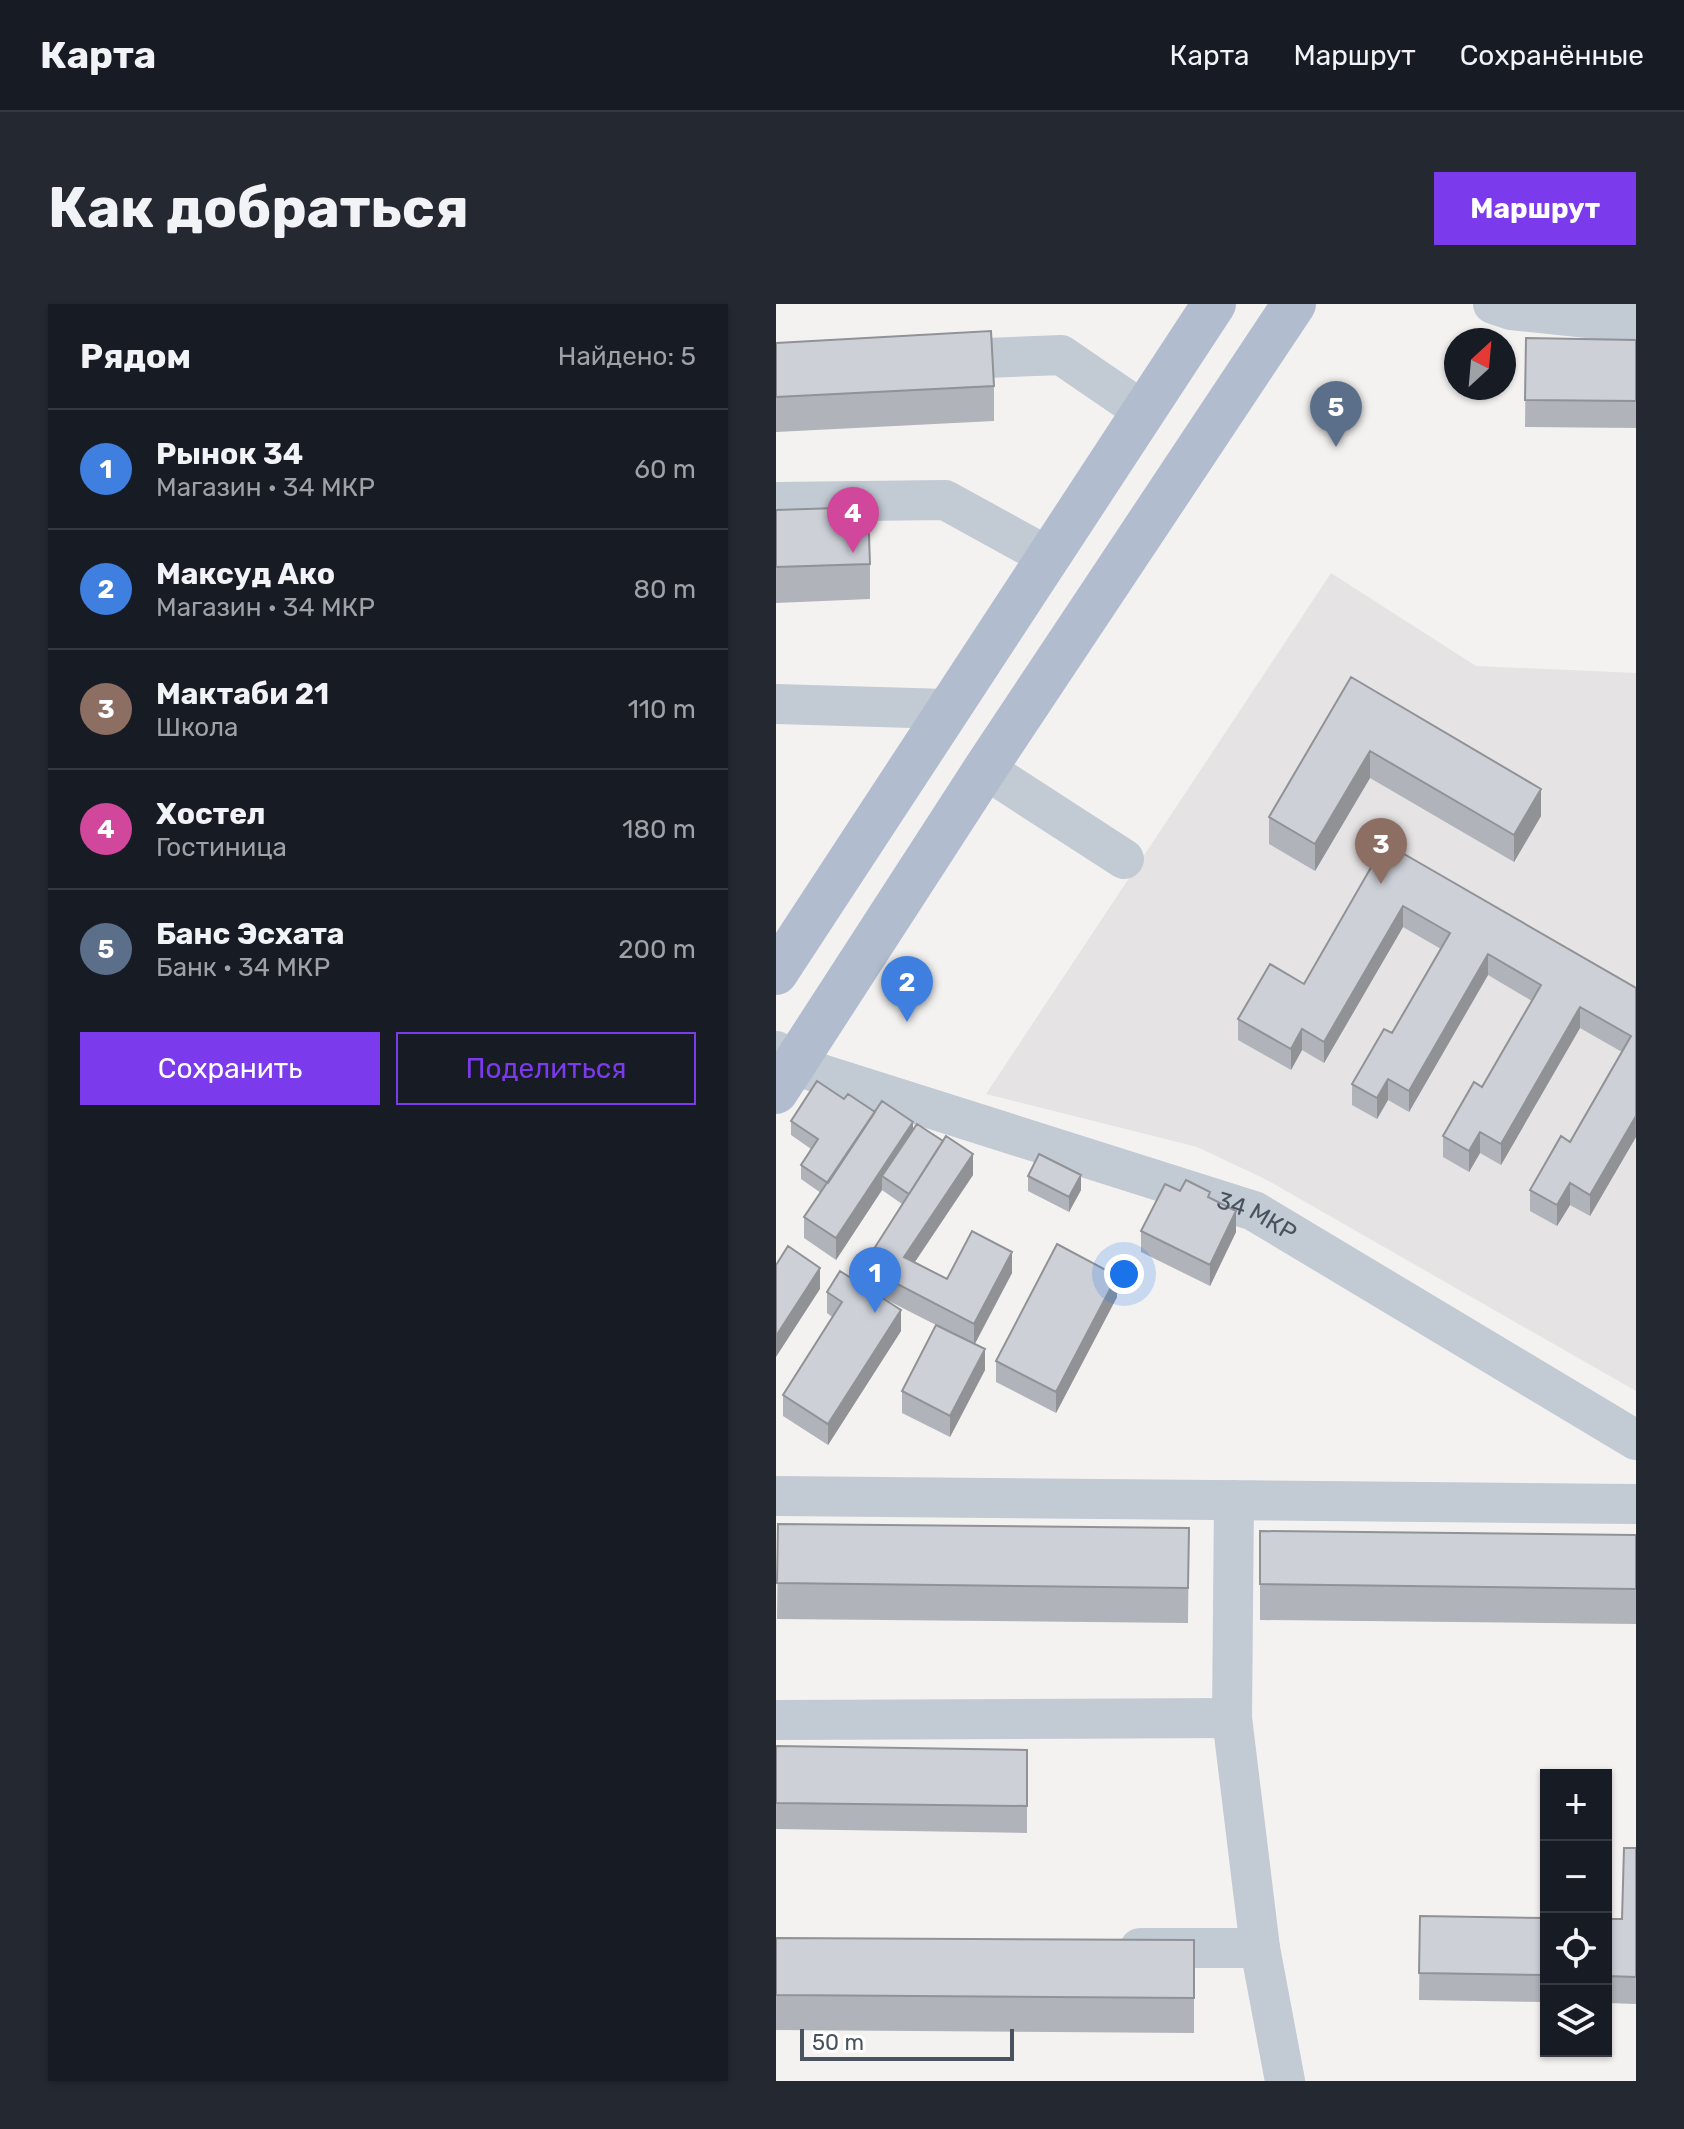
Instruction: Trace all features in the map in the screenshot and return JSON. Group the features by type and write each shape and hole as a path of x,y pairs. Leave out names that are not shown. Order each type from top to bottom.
{"main road":[{"path":"776,973 1214,304"},
{"path":"782,1069 1294,304"}],"street":[{"path":"1493,304 1511,310 1636,323"},
{"path":"904,361 1061,355 1143,411"},
{"path":"776,502 945,500 1047,556"},
{"path":"776,704 947,709"},
{"path":"985,769 1124,859"},
{"name":"34 МКР","path":"782,1069 1254,1211 1636,1440"},
{"path":"776,1496 1636,1504"},
{"path":"1234,1500 1232,1718 1260,1948 1285,2081"},
{"path":"776,1720 1232,1718"},
{"path":"1105,1948 1260,1948"}],"shaded area":[{"path":"1331,573 1476,666 1636,673 1636,1391 1265,1179 1197,1147 986,1094"}],"building":[{"path":"991,331 994,386 776,397 776,343"},
{"path":"1526,338 1636,340 1636,401 1525,400"},
{"path":"868,507 870,564 776,567 776,510"},
{"path":"1351,677 1541,789 1514,835 1370,751 1315,844 1269,817"},
{"path":"1385,843 1636,988 1636,1116 1590,1195 1570,1183 1557,1205 1530,1190 1561,1136 1570,1142 1631,1036 1580,1007 1501,1144 1480,1132 1469,1151 1443,1136 1474,1082 1482,1087 1541,985 1488,954 1409,1091 1388,1079 1377,1098 1352,1084 1384,1029 1392,1033 1450,933 1403,906 1324,1042 1302,1029 1291,1049 1238,1019 1270,964 1304,984"},
{"path":"817,1081 844,1099 848,1094 875,1112 828,1183 801,1165 818,1139 791,1121"},
{"path":"882,1101 913,1122 836,1238 804,1217"},
{"path":"917,1124 943,1141 909,1194 882,1176"},
{"path":"946,1136 973,1154 904,1257 947,1279 972,1231 1012,1252 974,1324 863,1266"},
{"path":"1039,1154 1081,1175 1069,1197 1028,1176"},
{"path":"1186,1180 1210,1192 1208,1197 1236,1211 1210,1265 1141,1231 1165,1184 1180,1191"},
{"path":"1057,1244 1117,1276 1056,1392 996,1361"},
{"path":"788,1246 820,1268 776,1336 776,1265"},
{"path":"840,1271 901,1310 828,1424 783,1395 842,1302 827,1292"},
{"path":"936,1325 985,1349 950,1416 902,1391"},
{"path":"778,1524 1189,1528 1188,1588 777,1583"},
{"path":"1260,1531 1636,1535 1636,1589 1260,1584"},
{"path":"776,1746 1027,1750 1027,1806 776,1803"},
{"path":"1624,1848 1636,1848 1636,1977 1612,1976 1612,1919 1622,1919"},
{"path":"1420,1916 1540,1918 1540,1975 1419,1973"},
{"path":"776,1938 1194,1940 1194,1998 776,1995"}],"place":[{"name":"Банс Эсхата","path":"1336,447"},
{"name":"Хостел","path":"853,553"},
{"name":"Мактаби 21","path":"1381,884"},
{"name":"Максуд Ако","path":"907,1022"},
{"name":"Рынок 34","path":"875,1313"}]}
